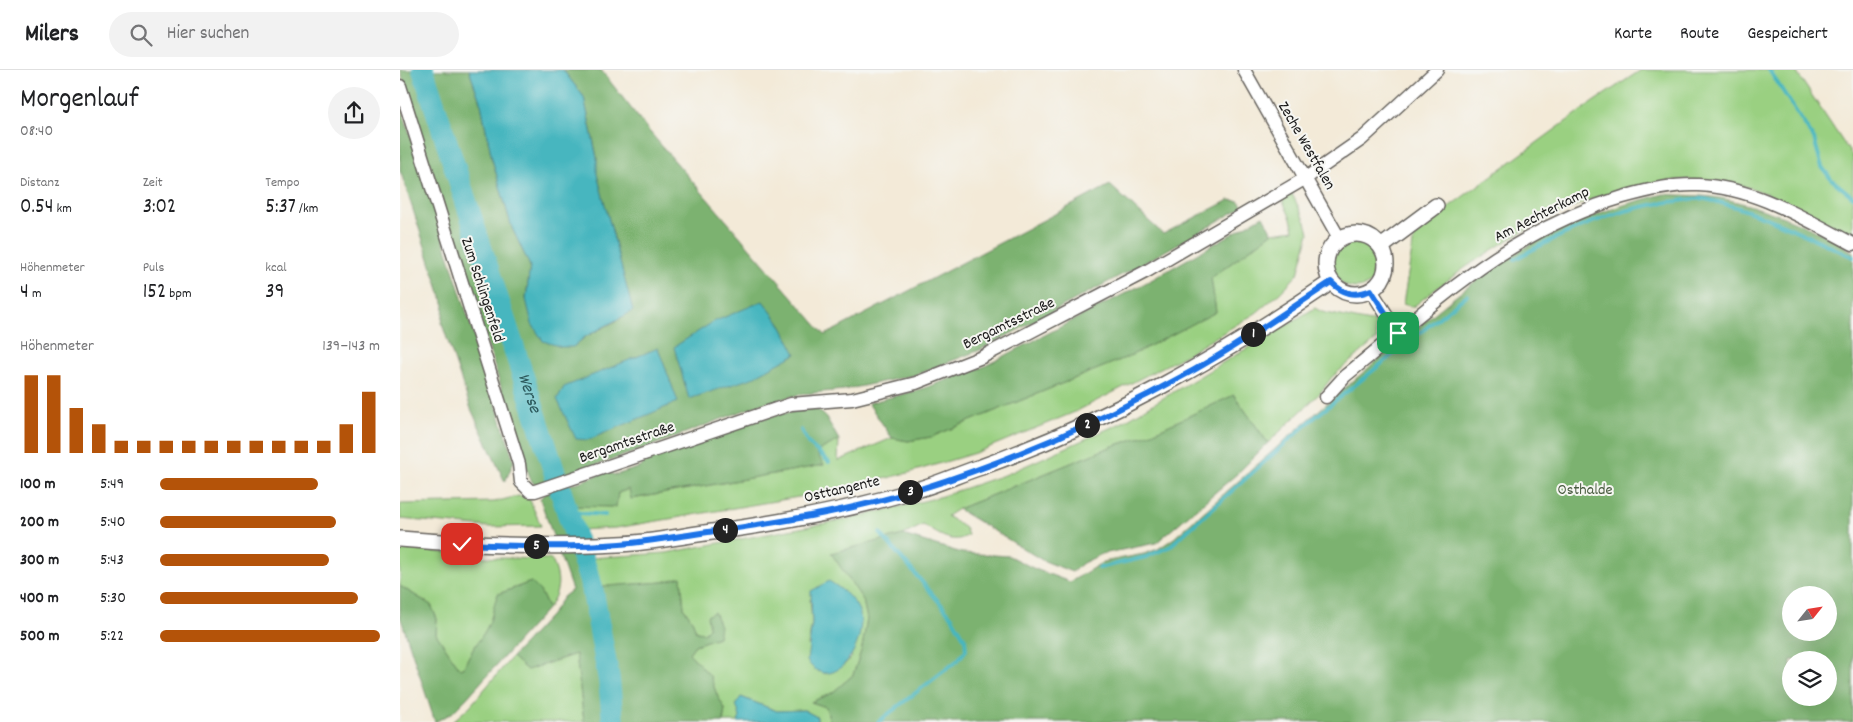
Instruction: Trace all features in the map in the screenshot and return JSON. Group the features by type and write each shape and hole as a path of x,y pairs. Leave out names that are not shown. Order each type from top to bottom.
{"street":[{"name":"Zeche Westfalen","path":"1244,70 1340,238"},
{"name":"Bergamtsstraße","path":"541,489 791,404 852,399 898,388 916,383 982,357 1138,276 1306,178 1362,139 1437,70"},
{"name":"Zum Schlingenfeld","path":"400,86 520,464 521,482 530,492 541,489"},
{"name":"Am Aechterkamp","path":"1326,397 1345,376 1468,275 1528,237 1599,204 1664,187 1699,185 1750,196 1775,204 1853,244"},
{"path":"1381,247 1436,206"},
{"path":"1357,234 1366,236 1381,247 1386,266 1379,284 1371,290 1354,294 1345,293 1331,282 1326,273 1327,253 1340,238 1357,234"},
{"name":"Osttangente","path":"400,539 541,547 621,544 739,528 841,509 917,490 1029,450 1083,426 1194,370 1265,327 1331,282"},
{"path":"1371,290 1398,333"}],"green space":[{"path":"400,70 469,70 481,104 492,159 512,228 530,266 526,299 573,347 585,337 620,319 616,245 596,174 597,158 584,97 563,70 601,70 649,131 825,335 1110,185 1163,234 1229,200 1239,201 1243,207 1144,263 980,350 915,375 844,390 802,394 761,404 638,451 539,484 533,483 530,478"},
{"path":"1641,70 1795,70 1853,157 1853,236 1780,199 1735,184 1692,180 1649,184 1606,194 1564,211 1522,232 1483,256 1446,281 1413,307 1403,304 1414,237 1443,211 1593,102"},
{"path":"400,103 514,461 505,482 471,409 442,324 444,305 400,170"},
{"path":"1291,192 1306,222 1309,233 1298,274 1280,293 1256,313 1186,355 1075,412 975,453 908,473 834,491 616,528 578,530 570,506 616,507 618,493 629,489 632,499 824,465 816,452 839,440 838,461 892,438 908,441 931,437 1130,356 1216,312 1211,278 1272,233 1294,230 1282,199"},
{"name":"Osthalde","path":"1664,194 1725,199 1774,213 1809,228 1853,252 1853,722 830,722 826,707 811,702 832,693 853,675 862,648 867,619 863,600 831,553 903,535 962,553 1009,556 1035,569 1070,582 1103,562 1144,554 1158,549 1174,538 1383,355 1486,273 1517,252 1548,235 1613,208"},
{"path":"1263,216 1272,233 1211,278 1216,312 1130,356 931,437 908,441 892,438 868,403 919,390 983,367 1151,280"},
{"path":"1351,240 1361,240 1370,244 1376,250 1379,255 1379,273 1370,284 1361,288 1351,288 1342,284 1336,278 1332,269 1332,259 1336,250 1342,244"},
{"path":"1315,308 1322,312 1370,322 1374,320 1377,339 1332,377 1320,393 1268,443 1234,395 1150,434 1113,446 958,509 947,516 965,528 968,535 962,538 951,539 939,535 923,525 903,535 832,553 863,600 867,619 862,648 853,675 832,693 811,702 826,707 830,722 817,722 817,717 804,710 777,711 741,697 741,718 738,722 723,722 725,709 710,676 689,653 695,645 718,637 709,628 704,633 696,632 693,622 684,608 681,578 663,582 600,587 589,558 666,553 848,519 936,498 1007,474 1121,423","holes":["810,599 852,657 842,667 825,674 808,645 812,623"]},
{"path":"1234,395 1268,443 1238,473 1156,543 1102,554 1083,563 1072,572 1042,560 958,509 1113,446 1150,434"},
{"path":"817,409 826,417 839,440 816,452 824,465 631,499 629,489 618,493 616,507 566,506 592,587 663,582 681,577 684,608 693,622 696,632 704,633 709,628 707,616 714,612 720,626 718,637 695,645 689,653 710,676 725,709 723,722 584,722 576,654 527,670 512,657 551,615 563,597 572,590 540,499 544,494 607,472 615,475 641,467 647,459 752,422 773,416"},
{"path":"518,496 529,498 541,526 489,527 400,519 400,504 494,502"},
{"path":"400,548 497,558 551,559 558,578 557,590 548,608 540,591 531,582 498,594 487,628 464,667 460,669 436,634 437,619 431,605 400,586"},
{"path":"531,582 540,591 548,608 465,700 452,713 435,722 400,616 400,586 431,605 437,619 436,634 460,669 464,667 487,627 498,594"},
{"path":"576,654 584,722 452,722 470,706 512,657 527,670"}],"water":[{"path":"469,70 563,70 584,97 597,158 597,174 633,311 585,337 573,347 561,347 543,341 532,324 526,299 530,266 512,228 492,159 481,104"},
{"path":"763,301 781,325 796,354 752,378 689,399 674,347 713,322"},
{"path":"658,348 678,402 588,440 576,439 557,399 564,387"},
{"path":"829,581 852,599 861,619 856,647 839,668 829,673 818,671 807,661 812,623 811,591"},
{"path":"741,697 777,711 804,710 817,717 817,722 738,722 740,717 736,704"}],"waterway":[{"name":"Werse","path":"423,70 592,587 609,680 613,722"},
{"path":"1769,70 1814,139 1822,167 1831,179 1853,197"},
{"path":"1515,259 1554,239 1615,214 1657,204 1699,199 1725,204 1762,216 1853,257"},
{"path":"1099,568 1146,557 1169,547 1309,422 1467,295"},
{"path":"801,430 808,443 829,462"},
{"path":"568,512 605,515"},
{"path":"878,722 958,660 966,650 965,639 952,617 880,533"}],"route":[{"path":"462,544 541,547 621,544 739,528 841,509 917,490 1029,450 1083,426 1194,370 1265,327 1331,282 1345,293 1363,294 1371,290 1398,333"}]}
